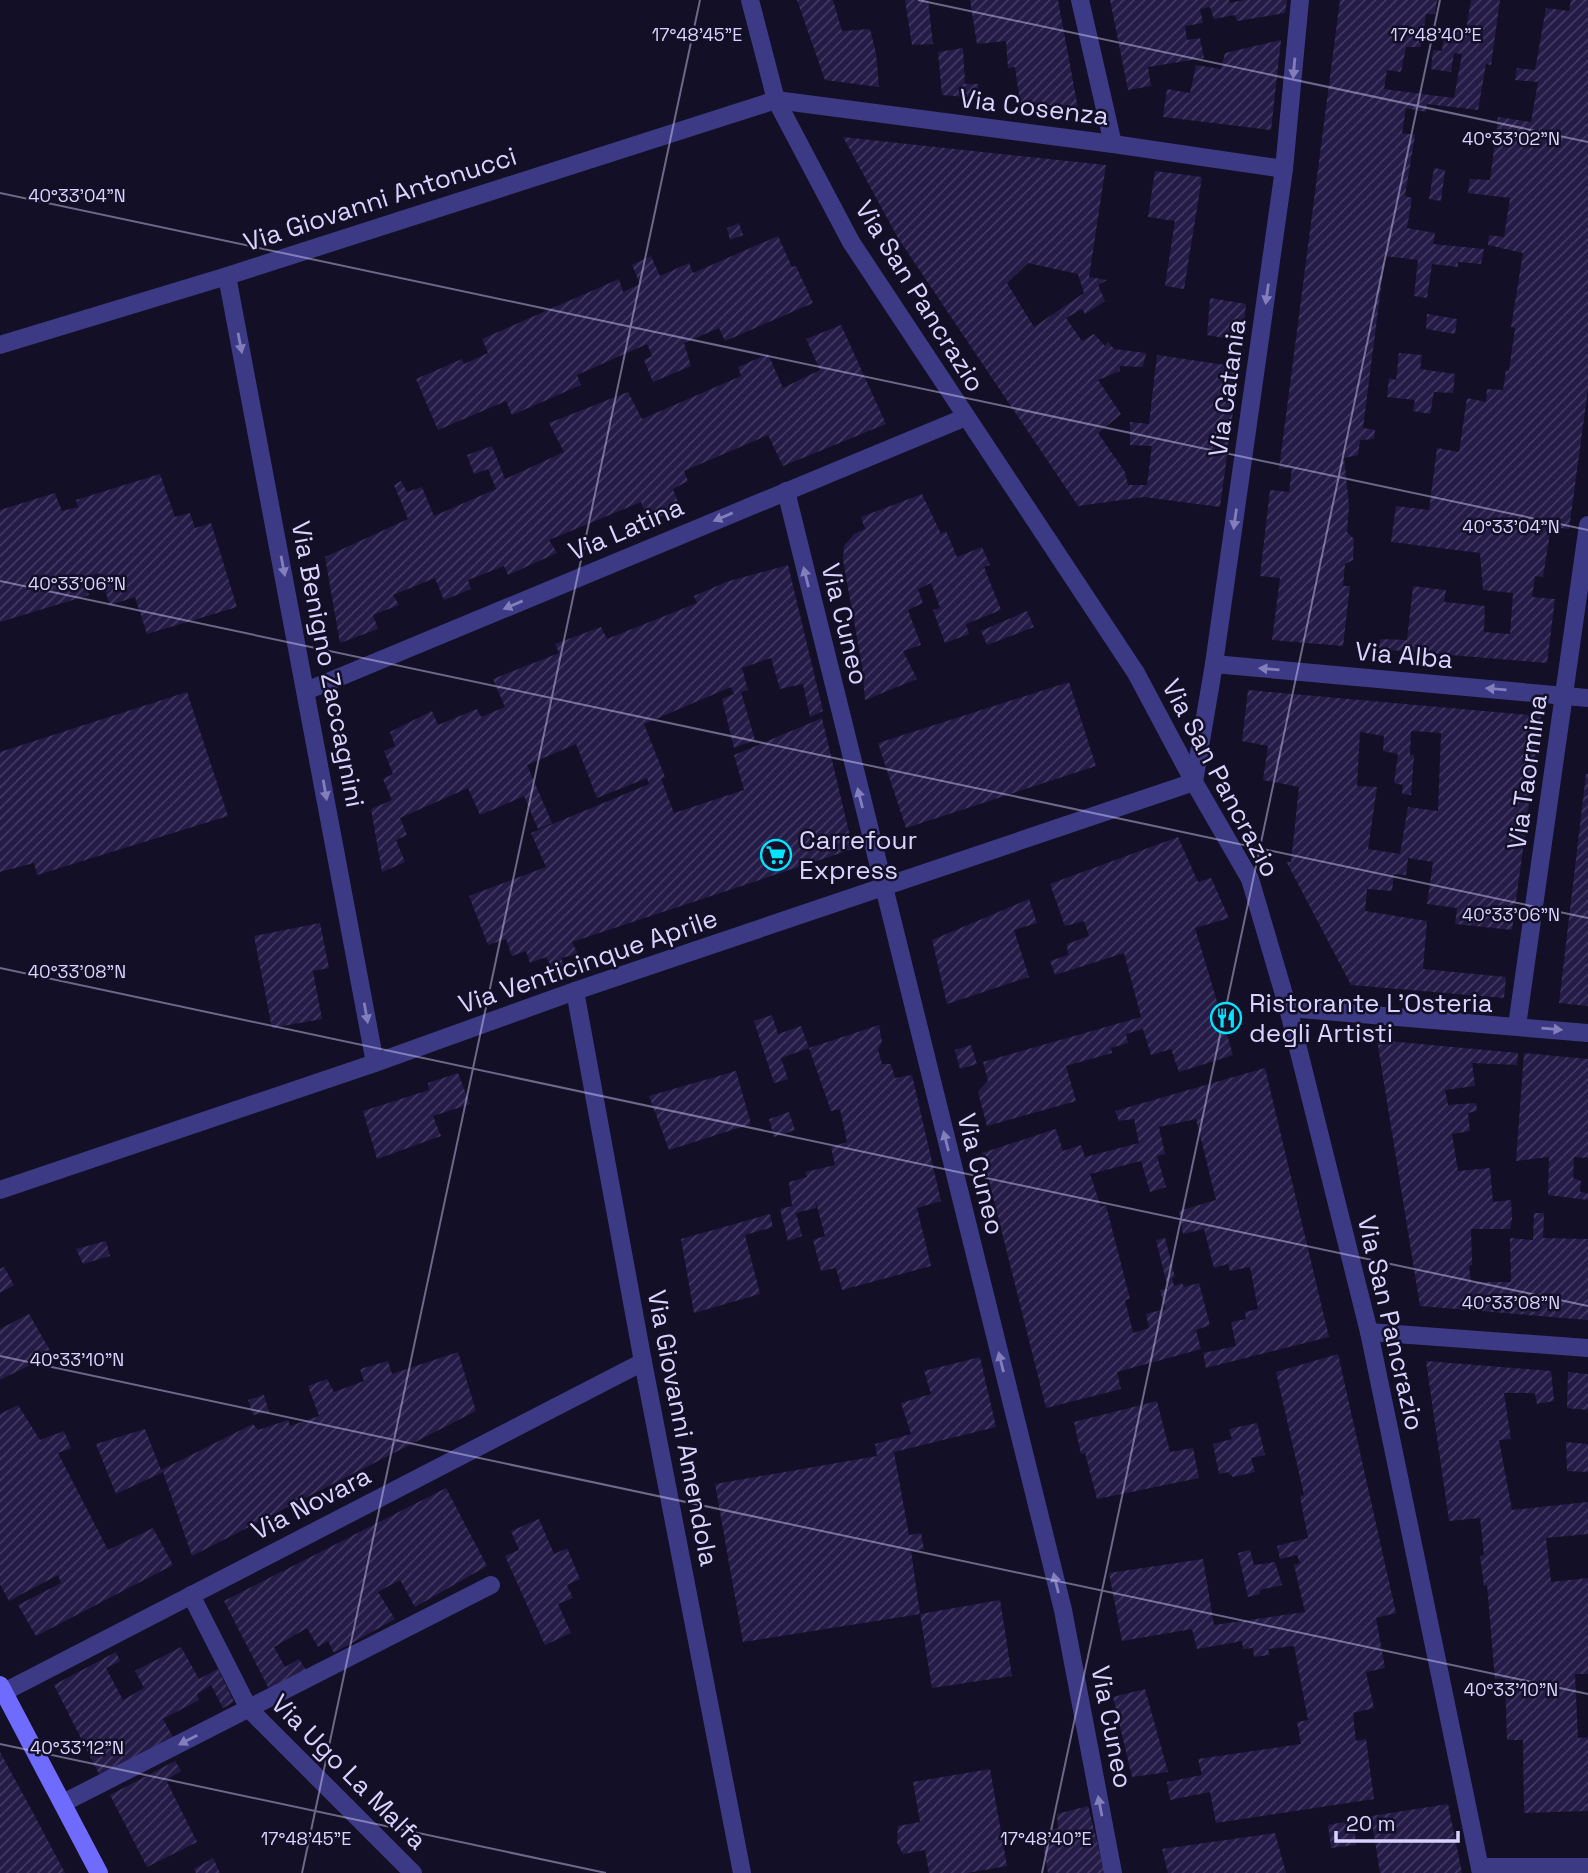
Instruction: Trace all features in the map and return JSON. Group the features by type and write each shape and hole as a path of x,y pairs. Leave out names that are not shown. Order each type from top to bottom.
{"main road":[{"path":"2,1688 99,1873"}],"street":[{"name":"Via San Pancrazio","path":"750,0 775,100 851,242 1136,673 1250,879 1288,1007 1369,1332 1481,1870"},
{"path":"1080,0 1113,144"},
{"name":"Via Catania","path":"1194,782 1214,664 1284,169 1300,0"},
{"name":"Via Cosenza","path":"775,100 1284,169"},
{"name":"Via Giovanni Antonucci","path":"0,345 227,276 775,100"},
{"name":"Via Benigno Zaccagnini","path":"227,276 375,1063"},
{"name":"Via Latina","path":"306,691 966,418"},
{"name":"Via Cuneo","path":"786,491 882,888 1063,1610 1113,1873"},
{"name":"Via Taormina","path":"1517,1026 1588,525"},
{"name":"Via Alba","path":"1214,664 1588,698"},
{"name":"Via Venticinque Aprile","path":"0,1191 1194,782"},
{"name":"Via Giovanni Amendola","path":"575,992 742,1873"},
{"path":"1288,1007 1588,1033"},
{"path":"1369,1332 1588,1348"},
{"name":"Via Novara","path":"2,1688 191,1595 643,1362"},
{"path":"63,1803 491,1585"},
{"name":"Via Ugo La Malfa","path":"191,1595 249,1709 413,1873"},
{"path":"1481,1870 1588,1867"}],"building":[{"path":"797,0 833,0 842,31 870,29 876,53 879,87 825,80"},
{"path":"905,0 928,0 933,44 912,45"},
{"path":"970,0 1058,0 1078,108 1020,102 1015,67 1008,68 1006,41 977,44"},
{"path":"1110,0 1229,0 1230,3 1244,0 1287,0 1285,13 1237,21 1235,15 1214,19 1210,7 1200,9 1203,23 1185,26 1187,40 1200,38 1204,58 1148,67 1151,86 1128,90"},
{"path":"1340,0 1437,0 1435,14 1426,14 1421,47 1406,47 1401,72 1387,70 1384,89 1454,98 1462,54 1454,53 1451,72 1431,69 1433,50 1442,51 1445,28 1466,30 1471,0 1500,0 1491,65 1486,64 1478,110 1427,104 1426,112 1406,108 1402,133 1415,135 1405,196 1412,198 1407,228 1435,233 1433,244 1484,249 1481,264 1458,262 1458,267 1432,264 1427,298 1414,296 1418,260 1385,256 1363,428 1375,430 1374,439 1360,440 1358,455 1344,458 1349,505 1347,532 1354,539 1353,560 1345,564 1343,586 1350,586 1343,646 1272,640 1280,578 1260,576 1270,490 1289,492 1292,467 1279,469"},
{"path":"1571,0 1588,0 1588,389 1569,529 1551,527 1543,577 1535,576 1532,597 1555,599 1547,663 1379,649 1380,639 1407,640 1413,586 1446,590 1444,602 1485,606 1484,632 1510,634 1513,593 1483,590 1480,553 1391,542 1396,506 1429,510 1437,448 1459,452 1467,398 1486,402 1487,389 1503,390 1506,370 1509,371 1515,328 1511,327 1523,253 1488,245 1489,235 1504,237 1510,198 1468,193 1470,179 1490,180 1498,117 1531,122 1538,82 1515,80 1517,68 1535,70 1546,8 1569,11"},
{"path":"1281,40 1271,130 1163,117 1167,89 1190,93 1196,65 1221,69 1225,53"},
{"path":"963,48 965,84 978,84 979,98 942,95 938,52"},
{"path":"843,137 1106,165 1089,277 1107,280 1098,285 1105,301 1085,314 1082,309 1066,318 1082,341 1094,334 1105,346 1108,342 1114,349 1146,353 1143,367 1120,366 1120,371 1098,380 1121,414 1098,433 1125,472 1128,485 1147,485 1152,446 1130,445 1130,422 1149,424 1157,355 1239,367 1220,507 1144,497 1078,506 898,238","holes":["1028,263 1078,274 1084,293 1034,327 1007,283"]},
{"path":"1434,168 1445,170 1441,201 1429,199"},
{"path":"1155,171 1202,177 1184,289 1165,286 1175,221 1148,217"},
{"path":"739,223 743,235 730,240 727,228"},
{"path":"778,236 813,303 725,341 719,328 684,343 691,366 653,382 644,360 652,356 647,344 577,375 581,385 512,415 506,401 438,430 416,379 462,359 464,364 488,353 482,339 619,279 623,292 640,284 632,265 651,256 660,276 689,263 693,273"},
{"path":"1210,298 1246,304 1242,341 1207,335"},
{"path":"1427,314 1457,319 1455,334 1426,329"},
{"path":"841,325 886,424 783,466 768,435 684,471 688,481 673,489 680,507 649,523 641,502 549,540 557,553 508,575 504,566 468,580 471,589 444,600 435,578 393,595 399,605 373,615 378,629 340,643 325,557 408,519 394,485 401,481 407,492 422,487 434,516 496,489 488,469 474,474 467,455 492,446 505,479 564,452 549,423 628,392 642,419 741,376 738,367 768,354 783,388 820,370 806,339"},
{"path":"1399,353 1422,355 1420,369 1455,374 1453,393 1434,392 1430,414 1413,411 1415,400 1387,397 1389,378 1396,380"},
{"path":"160,474 175,517 190,513 195,528 211,523 237,607 147,634 135,597 110,605 99,573 85,579 89,595 0,622 0,510 55,493 62,511 78,507 76,500"},
{"path":"922,494 941,534 946,531 957,557 982,547 990,565 984,567 1001,610 966,624 969,634 945,643 933,610 940,608 931,583 918,589 923,603 908,610 921,645 903,651 917,679 865,700 862,666 843,560 844,546 854,534 865,529 861,517"},
{"path":"788,565 823,711 810,717 803,684 780,689 771,658 742,668 748,690 741,692 755,740 734,748 722,699 734,694 731,687 644,724 665,777 661,779 674,813 744,790 734,755 822,718 853,849 572,942 578,954 561,958 564,965 552,968 546,957 530,963 526,951 512,956 506,939 488,945 469,896 546,867 531,833 649,784 647,778 597,798 576,744 527,765 552,823 538,829 524,796 480,815 468,788 400,818 407,835 396,840 405,862 382,872 371,809 392,800 383,779 393,774 384,751 395,746 390,732 432,711 438,725 477,709 481,717 505,707 493,679 559,653 555,644 601,627 607,639 697,603 694,596 726,582"},
{"path":"1027,611 1034,627 987,645 981,631"},
{"path":"1069,682 1096,766 906,828 878,743"},
{"path":"1248,690 1541,716 1512,930 1455,924 1457,908 1427,904 1433,862 1408,858 1406,875 1394,874 1392,891 1367,889 1365,911 1427,921 1423,969 1506,977 1504,998 1351,985 1286,861 1291,862 1299,787 1263,780 1268,746 1242,741","holes":["1411,731 1441,733 1438,811 1408,807 1400,854 1368,849 1377,787 1357,786 1360,732 1384,736 1383,751 1398,754 1394,783 1403,785 1402,794 1411,795 1414,755 1410,755"]},
{"path":"187,692 228,816 37,875 34,863 0,872 0,752"},
{"path":"1588,774 1588,1006 1559,1003"},
{"path":"1178,837 1198,882 1211,878 1229,918 1195,928 1233,1055 1179,1072 1171,1049 1151,1055 1143,1029 1126,1034 1128,1043 1111,1048 1112,1053 1066,1066 1076,1101 987,1126 978,1092 988,1081 983,1062 1141,1017 1124,953 1055,975 1050,961 1068,955 1067,944 1089,936 1084,921 1065,926 1050,884"},
{"path":"1029,899 1037,923 1014,930 1029,977 947,1004 932,940"},
{"path":"320,923 329,968 313,971 322,1019 272,1028 254,936"},
{"path":"772,1015 778,1034 801,1026 809,1048 781,1058 788,1079 774,1083 754,1021"},
{"path":"879,1025 882,1042 878,1049 882,1064 891,1064 895,1078 912,1075 941,1201 917,1208 931,1266 842,1290 836,1268 821,1271 813,1240 825,1236 815,1199 816,1208 796,1213 802,1236 788,1241 780,1209 792,1206 789,1182 807,1177 805,1172 835,1165 831,1147 847,1142 840,1109 831,1111 809,1048"},
{"path":"1377,1040 1518,1053 1517,1065 1472,1063 1475,1086 1445,1090 1448,1105 1476,1103 1477,1111 1468,1113 1470,1131 1452,1134 1458,1171 1490,1168 1493,1202 1511,1200 1510,1229 1471,1229 1471,1282 1511,1282 1510,1238 1533,1240 1534,1213 1544,1213 1543,1238 1588,1239 1588,1320 1420,1306"},
{"path":"971,1045 977,1064 960,1069 955,1050"},
{"path":"1524,1053 1588,1059 1588,1158 1574,1157 1573,1178 1581,1181 1580,1192 1588,1193 1588,1200 1548,1195 1549,1157 1516,1161"},
{"path":"1265,1068 1329,1337 1206,1368 1203,1353 1236,1346 1231,1322 1246,1319 1245,1312 1258,1309 1250,1267 1230,1271 1228,1264 1214,1268 1204,1229 1183,1234 1179,1211 1216,1200 1196,1119 1159,1127 1165,1154 1157,1156 1166,1187 1150,1192 1141,1161 1090,1174 1101,1207 1106,1205 1130,1299 1125,1300 1133,1333 1149,1328 1146,1314 1165,1309 1160,1290 1168,1289 1156,1240 1165,1238 1175,1277 1172,1278 1174,1286 1182,1283 1184,1287 1199,1283 1210,1325 1196,1330 1201,1349 1117,1372 1121,1389 1046,1408 982,1153 1056,1129 1063,1151 1081,1145 1085,1157 1139,1143 1134,1119 1119,1121 1115,1111"},
{"path":"736,1071 751,1124 669,1150 649,1096"},
{"path":"458,1073 470,1104 433,1116 441,1136 377,1159 363,1111 429,1090 428,1083"},
{"path":"789,1112 795,1130 774,1137 769,1119"},
{"path":"770,1214 773,1227 745,1235 760,1294 694,1313 681,1239"},
{"path":"106,1241 110,1256 83,1264 76,1249"},
{"path":"4,1267 14,1285 0,1293 0,1269"},
{"path":"29,1314 52,1354 0,1380 0,1329"},
{"path":"458,1352 476,1411 192,1556 163,1472 116,1494 96,1444 145,1429 161,1470 253,1424 258,1430 288,1420 290,1426 319,1416 308,1386 327,1379 334,1392 364,1381 360,1369 388,1361 392,1374"},
{"path":"1338,1354 1396,1613 1376,1618 1385,1668 1366,1672 1374,1708 1353,1713 1356,1741 1366,1739 1374,1799 1216,1823 1210,1792 1170,1800 1167,1782 1202,1775 1198,1759 1301,1744 1297,1722 1308,1720 1294,1646 1268,1649 1270,1655 1254,1657 1253,1648 1243,1649 1242,1641 1197,1649 1192,1629 1122,1641 1109,1573 1203,1559 1214,1625 1305,1612 1294,1565 1300,1563 1297,1555 1280,1559 1277,1546 1308,1538 1300,1497 1304,1495 1276,1372"},
{"path":"980,1357 996,1427 894,1452 909,1535 921,1533 924,1549 911,1551 920,1614 743,1642 715,1484 877,1456 875,1444 911,1434 901,1403 931,1394 924,1371"},
{"path":"1426,1361 1551,1371 1554,1401 1537,1404 1535,1393 1504,1393 1511,1439 1499,1440 1512,1510 1588,1502 1588,1534 1546,1538 1551,1582 1588,1578 1588,1674 1575,1674 1578,1738 1588,1737 1588,1811 1524,1813 1523,1740 1507,1740 1505,1678 1495,1679 1487,1585 1484,1586 1480,1556 1484,1555 1480,1518 1449,1521"},
{"path":"1568,1372 1588,1374 1588,1410 1567,1408"},
{"path":"264,1395 269,1412 253,1415 248,1400"},
{"path":"1157,1401 1170,1452 1193,1448 1199,1478 1097,1499 1085,1453 1081,1454 1074,1422"},
{"path":"18,1405 40,1440 64,1431 71,1448 58,1453 108,1550 153,1528 173,1565 36,1636 18,1605 61,1583 58,1575 9,1601 0,1584 0,1414"},
{"path":"1257,1423 1265,1455 1251,1458 1255,1472 1233,1477 1228,1472 1219,1474 1213,1444 1232,1439 1229,1429"},
{"path":"1566,1442 1588,1444 1588,1472 1567,1471"},
{"path":"446,1488 487,1566 415,1607 400,1580 378,1592 395,1619 334,1653 328,1641 318,1647 307,1628 274,1647 285,1667 299,1659 306,1670 270,1691 224,1601"},
{"path":"539,1519 554,1554 567,1548 580,1579 567,1585 573,1598 558,1604 571,1633 545,1645 505,1556 519,1550 511,1531"},
{"path":"1250,1550 1254,1565 1275,1562 1282,1585 1260,1590 1260,1594 1248,1597 1238,1553"},
{"path":"1000,1600 1012,1676 932,1688 920,1614"},
{"path":"181,1647 199,1679 218,1669 234,1702 223,1708 211,1685 197,1694 199,1700 163,1719 174,1739 101,1778 54,1685 116,1652 120,1661 106,1668 123,1700 144,1688 135,1671"},
{"path":"1145,1689 1168,1772 1132,1777 1113,1697"},
{"path":"0,1752 31,1809 65,1873 0,1873"},
{"path":"175,1761 181,1771 166,1780 197,1842 147,1867 110,1795"},
{"path":"990,1769 1007,1866 967,1873 929,1873 925,1850 903,1854 897,1843 898,1826 920,1822 913,1782"},
{"path":"1448,1804 1462,1873 1380,1873 1371,1816"},
{"path":"1088,1806 1105,1873 1048,1873 1041,1832 1058,1828 1057,1814"},
{"path":"1354,1820 1356,1845 1331,1848 1328,1825"},
{"path":"1275,1833 1286,1873 1168,1873 1162,1849"},
{"path":"213,1858 220,1873 196,1873 194,1869"}],"place":[{"name":"Carrefour Express","path":"776,855"},
{"name":"Ristorante L'Osteria degli Artisti","path":"1226,1018"}]}
